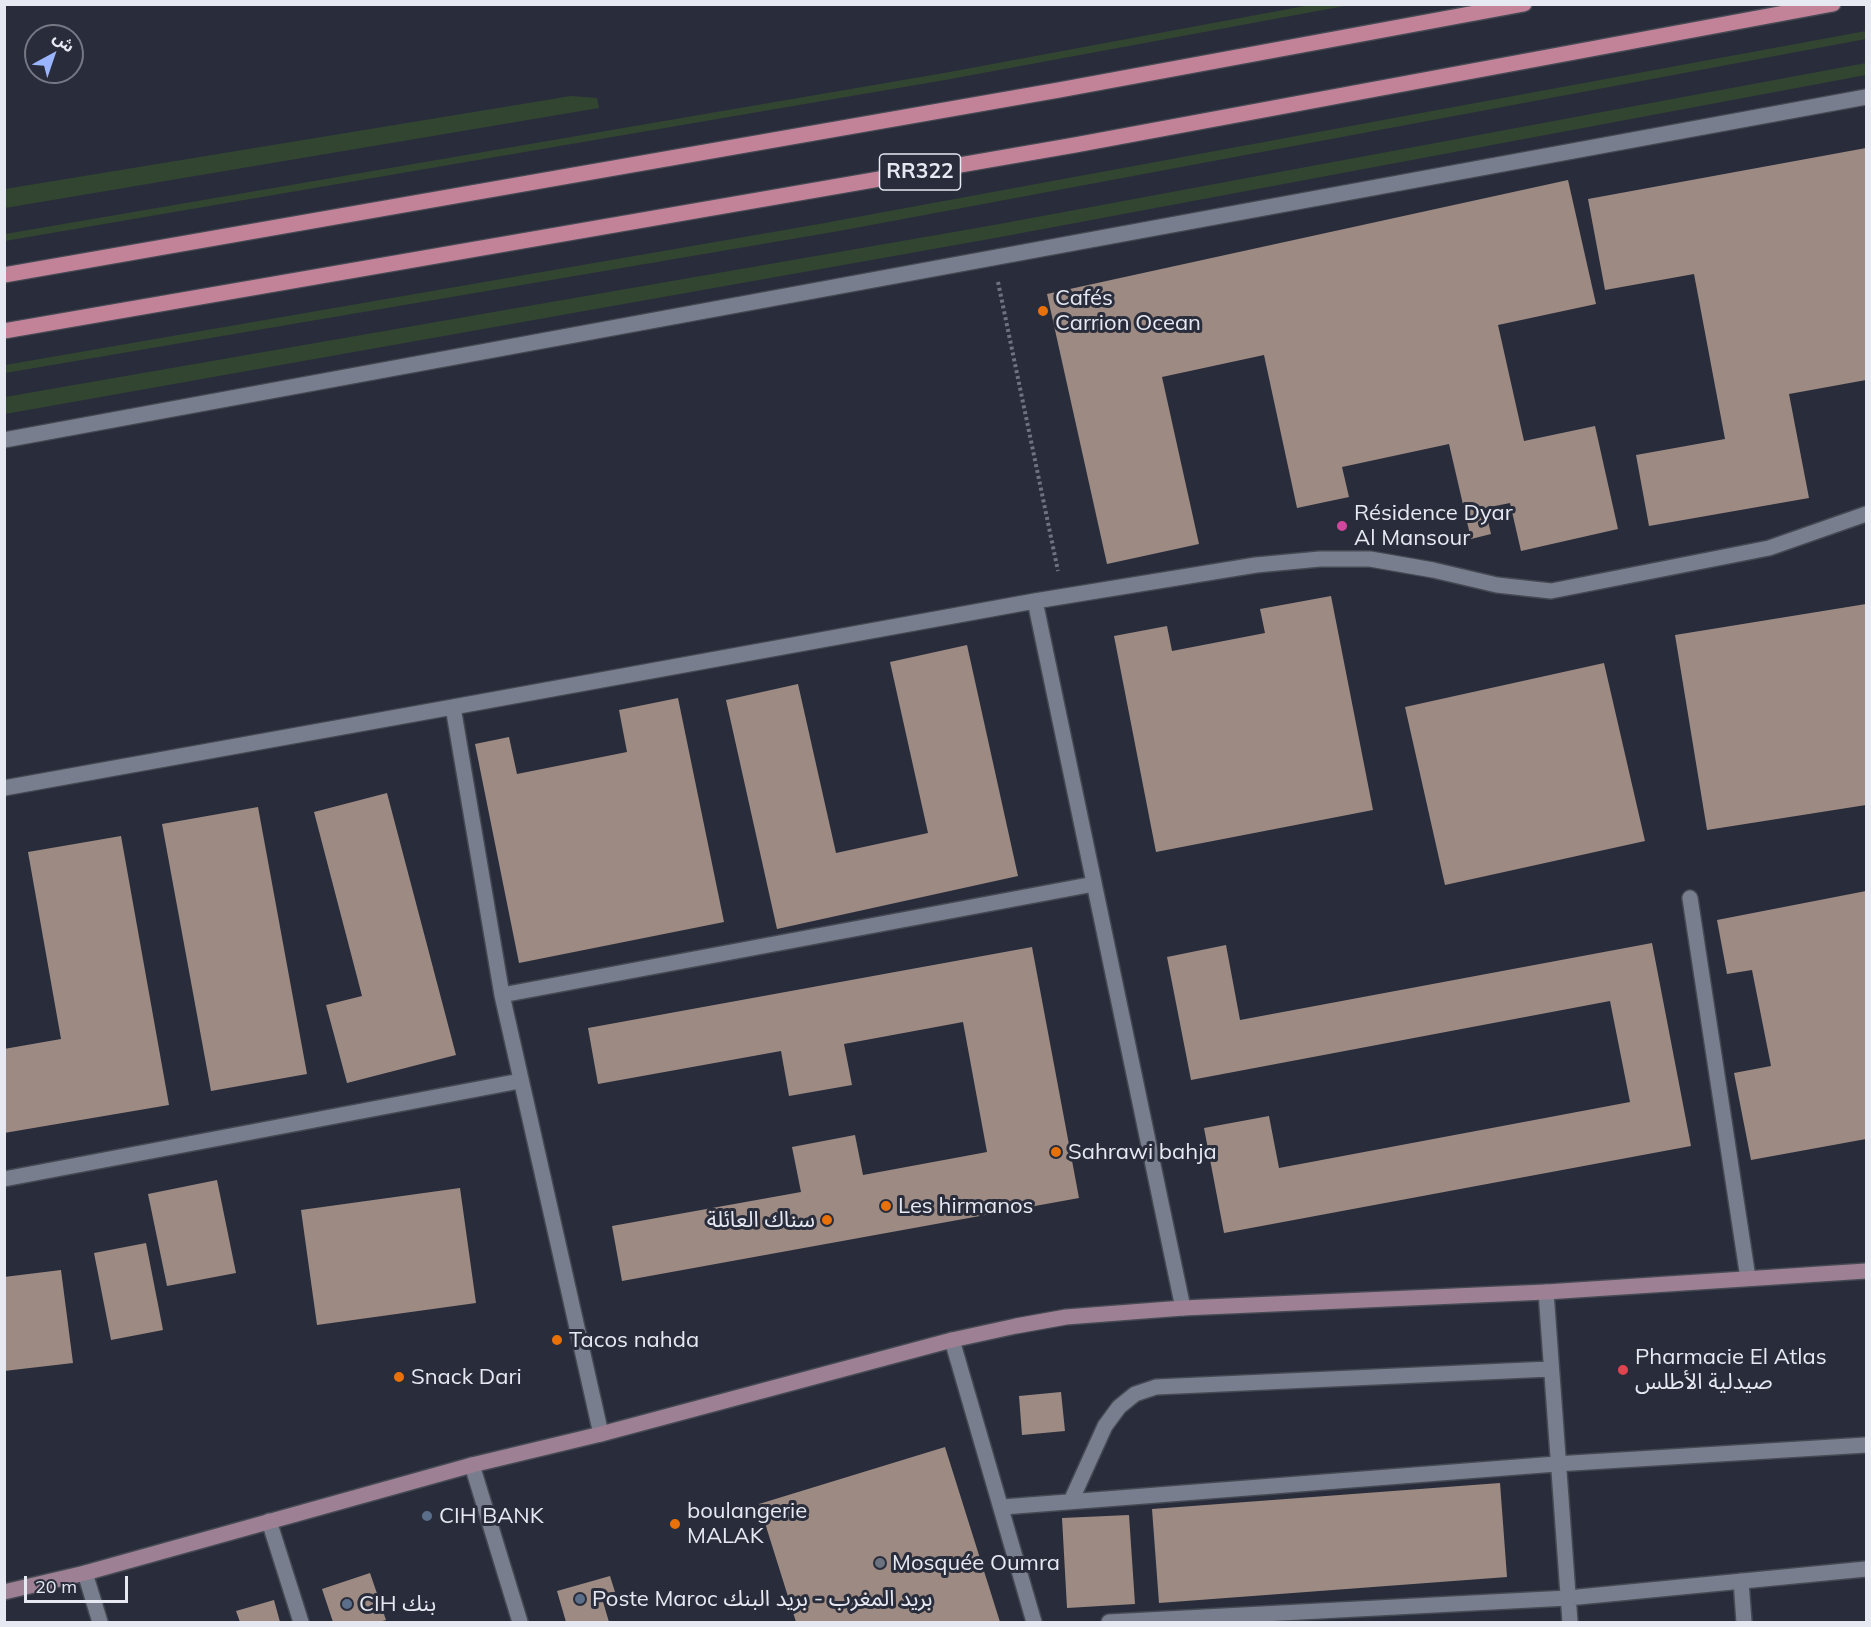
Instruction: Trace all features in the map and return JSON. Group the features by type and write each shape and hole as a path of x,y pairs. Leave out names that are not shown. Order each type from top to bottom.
{"main road":[{"name":"RR322","path":"4,275 1047,93 1524,4"},
{"name":"RR322","path":"4,331 1076,145 1833,4"},
{"path":"4,1592 85,1573 472,1465 601,1434 952,1340 1066,1317 1183,1308 1546,1292 1866,1270"}],"street":[{"path":"4,440 1866,97"},
{"path":"4,788 1035,601 1256,565 1320,559 1370,559 1433,570 1497,585 1551,591 1769,548 1866,514"},
{"path":"1035,601 1183,1308"},
{"path":"453,707 502,994 601,1434"},
{"path":"502,994 1094,884"},
{"path":"1690,898 1748,1278"},
{"path":"4,1179 520,1081"},
{"path":"1546,1292 1556,1464 1570,1623"},
{"path":"952,1340 1003,1507 1034,1623"},
{"path":"1071,1501 1106,1426 1119,1407 1136,1394 1156,1387 1550,1369"},
{"path":"1003,1507 1556,1464 1866,1445"},
{"path":"472,1465 520,1623"},
{"path":"269,1521 301,1623"},
{"path":"1115,1622 1374,1615 1866,1569"},
{"path":"85,1573 100,1623"},
{"path":"1742,1581 1744,1623"}],"path":[{"path":"993,258 1064,596"}],"green space":[{"path":"1310,5 1350,5 945,80 5,241 5,234 944,73"},
{"path":"1866,31 1866,39 839,231 5,373 5,365 819,224"},
{"path":"1866,63 1866,75 995,238 5,414 5,397 994,225"},
{"path":"571,96 597,98 599,108 5,208 5,189"}],"building":[{"path":"1866,148 1866,380 1789,394 1809,498 1649,526 1636,455 1725,439 1694,274 1605,290 1588,199"},
{"path":"1568,180 1596,304 1498,325 1524,441 1595,426 1618,529 1521,551 1510,503 1485,508 1491,534 1471,539 1449,444 1342,467 1349,497 1297,508 1264,355 1162,377 1199,544 1107,564 1047,294"},
{"path":"1331,596 1373,810 1156,852 1114,636 1167,626 1172,651 1265,633 1260,609"},
{"path":"1866,604 1866,805 1707,830 1675,635"},
{"path":"967,645 1018,876 777,929 726,700 798,684 836,853 928,833 890,662"},
{"path":"1604,663 1645,841 1445,885 1405,707"},
{"path":"678,698 724,922 519,963 475,744 509,737 517,774 627,752 619,710"},
{"path":"387,793 456,1055 347,1083 326,1005 362,996 314,812"},
{"path":"258,807 307,1074 211,1091 162,824"},
{"path":"121,836 169,1105 4,1133 4,1049 61,1039 28,852"},
{"path":"1866,891 1866,1139 1751,1160 1734,1073 1771,1066 1752,970 1727,974 1717,920"},
{"path":"1652,943 1691,1146 1224,1233 1204,1128 1269,1116 1279,1168 1630,1102 1610,1001 1191,1080 1167,957 1226,945 1240,1020"},
{"path":"1032,947 1079,1198 622,1281 612,1226 801,1192 792,1147 855,1135 863,1175 987,1152 963,1022 844,1044 852,1085 789,1096 781,1051 598,1084 588,1028"},
{"path":"217,1180 236,1273 167,1286 148,1194"},
{"path":"460,1188 476,1303 317,1325 301,1210"},
{"path":"146,1243 163,1330 111,1340 94,1253"},
{"path":"61,1270 73,1363 4,1371 4,1277"},
{"path":"1061,1392 1065,1431 1022,1435 1019,1396"},
{"name":"Mosquée Oumra","path":"945,1447 1000,1622 796,1622 759,1504"},
{"path":"1500,1483 1507,1577 1159,1603 1152,1509"},
{"path":"1129,1515 1135,1604 1067,1608 1062,1518"},
{"path":"370,1573 386,1620 333,1622 322,1589"},
{"path":"610,1576 615,1592 601,1595 609,1622 566,1622 557,1591"},
{"path":"274,1600 280,1622 240,1622 236,1611"}],"place":[{"name":"Cafés Carrion Ocean","path":"1043,311"},
{"name":"Résidence Dyar Al Mansour","path":"1342,526"},
{"name":"Sahrawi bahja","path":"1056,1152"},
{"name":"Les hirmanos","path":"886,1206"},
{"name":"سناك العائلة","path":"827,1220"},
{"name":"Tacos nahda","path":"557,1340"},
{"name":"Pharmacie El Atlas صيدلية الأطلس","path":"1623,1370"},
{"name":"Snack Dari","path":"399,1377"},
{"name":"CIH BANK","path":"427,1516"},
{"name":"boulangerie MALAK","path":"675,1524"},
{"name":"Mosquée Oumra","path":"880,1563"},
{"name":"Poste Maroc بريد المغرب - بريد البنك","path":"580,1599"},
{"name":"CIH بنك","path":"347,1604"}]}
